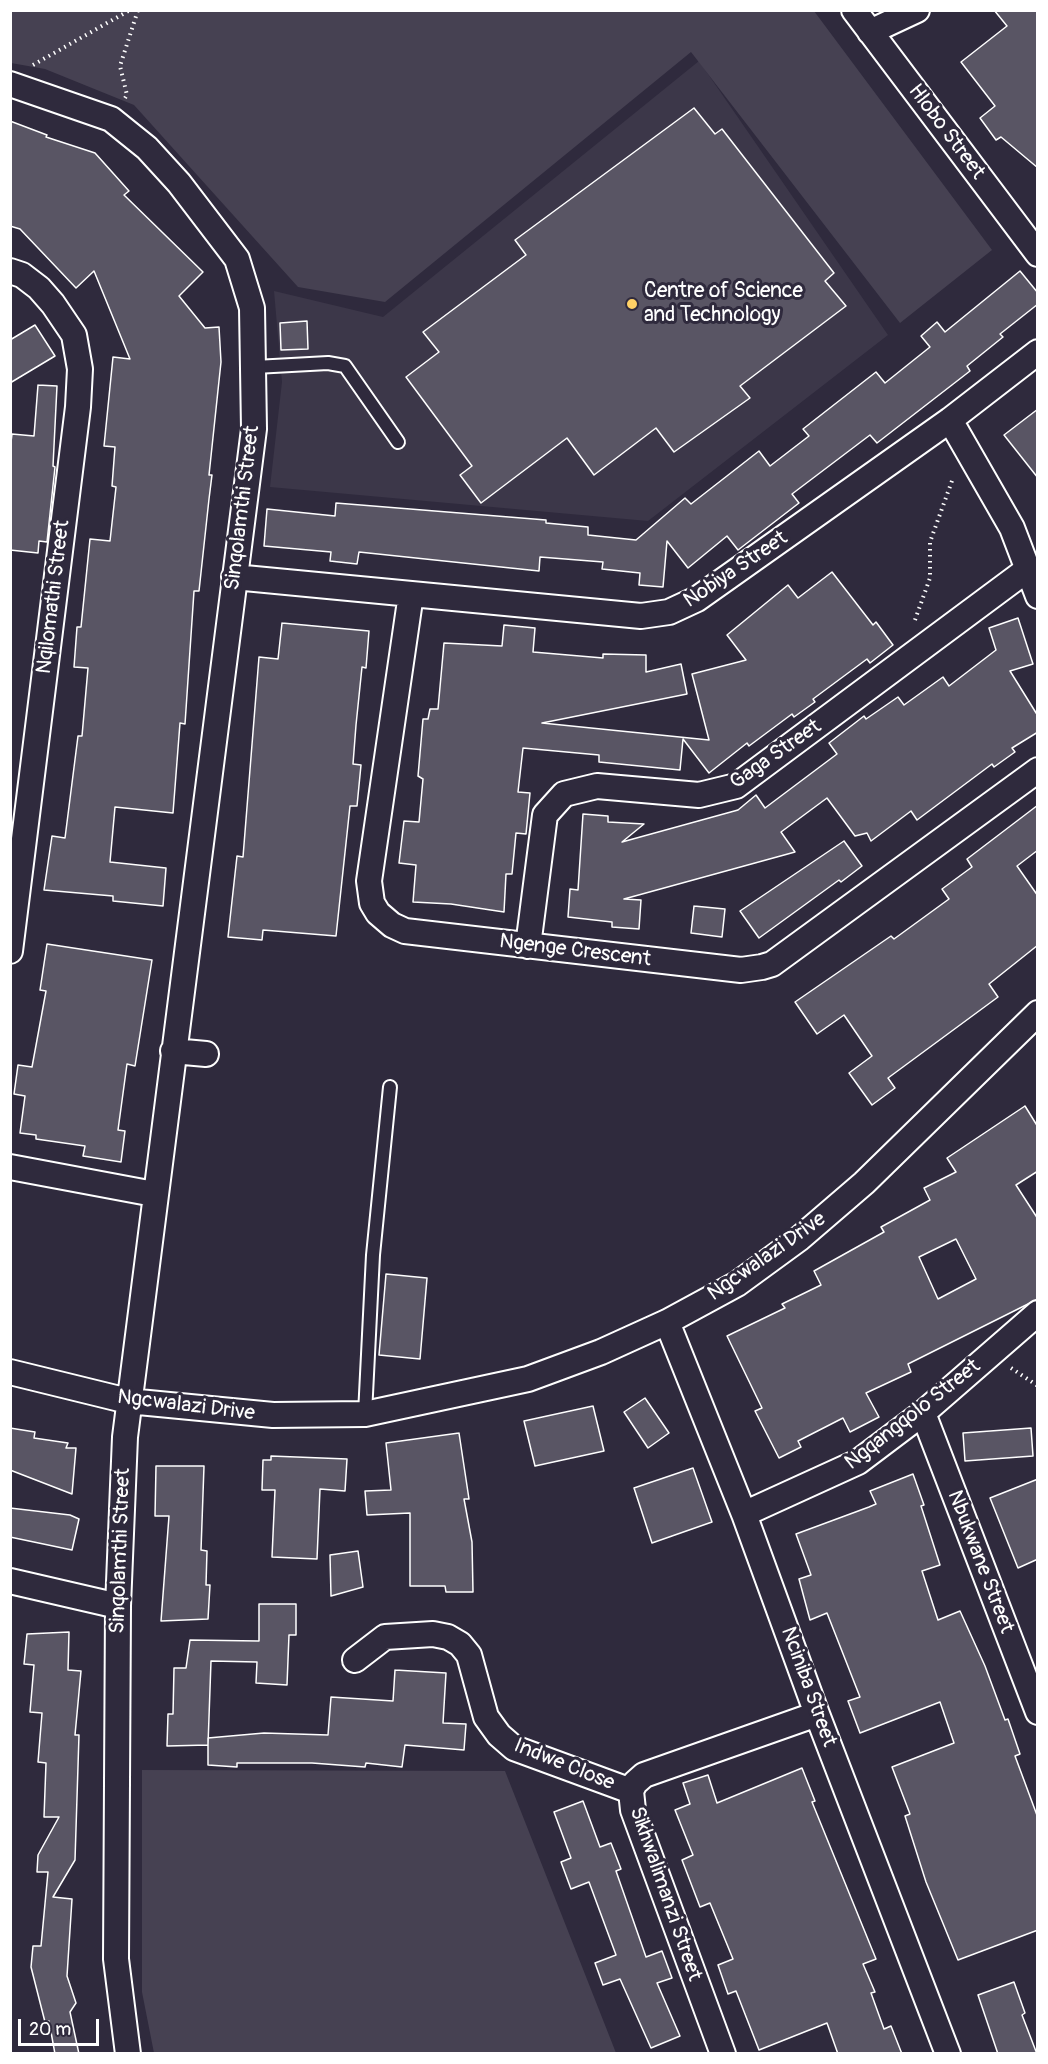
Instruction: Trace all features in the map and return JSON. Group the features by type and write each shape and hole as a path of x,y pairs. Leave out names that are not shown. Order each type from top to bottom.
{"street":[{"name":"Hlobo Street","path":"854,10 1038,254"},
{"path":"870,32 917,10"},
{"name":"Sinqolamthi Street","path":"18,76 111,119 147,148 179,183 237,259 252,308 255,368 254,429 128,1401 118,1606 116,1959 128,2054"},
{"name":"Nqilomathi Street","path":"10,272 22,275 39,288 53,304 74,335 80,369 78,407 10,951"},
{"name":"Nobiya Street","path":"234,577 641,616 669,612 697,599 950,420 1038,352"},
{"path":"950,420 1016,535 1038,596"},
{"name":"Gaga Street","path":"528,946 545,815 564,794 597,786 699,795 727,790 741,784 1028,568"},
{"name":"Ngenge Crescent","path":"411,594 369,881 372,903 384,920 405,931 741,970 772,964 1038,770"},
{"name":"Ngcwalazi Drive","path":"10,1372 128,1401 242,1414 365,1414 528,1379 601,1352 667,1322 737,1284 800,1238 864,1183 1038,1013"},
{"path":"173,1051 206,1054"},
{"path":"10,1167 154,1194"},
{"name":"Ngqangqolo Street","path":"744,1514 858,1462 923,1413 1038,1313"},
{"name":"Nciniba Street","path":"667,1322 744,1514 817,1714 948,2054"},
{"name":"Nbukwane Street","path":"923,1413 1038,1712"},
{"path":"10,1581 118,1606"},
{"name":"Indwe Close","path":"355,1660 385,1637 433,1634 448,1637 460,1644 469,1655 486,1717 499,1736 514,1748 632,1791"},
{"name":"Sikhwalimanzi Street","path":"723,2054 633,1810 632,1791 635,1783 644,1775 817,1714"}],"lane":[{"path":"255,368 328,363 345,366 398,442"},
{"path":"365,1414 373,1255 390,1087"}],"path":[{"path":"18,76 130,10"},
{"path":"111,119 127,95 120,66 138,10"},
{"path":"917,652 911,642 911,633 930,578 930,542 957,468 969,450"}],"shaded area":[{"path":"10,11 814,11 992,250 900,323 691,52 385,302 298,287 134,105 45,69 11,63"},
{"name":"Centre of Science and Technology","path":"699,61 888,335 648,521 270,487 282,382 274,291 383,317"},
{"path":"142,1770 505,1771 616,2053 154,2053 142,1992"}],"building":[{"path":"994,10 1038,10 1038,168 1001,137 996,140 980,118 995,106 961,62 1007,26"},
{"path":"694,108 715,134 722,129 834,273 825,281 846,306 740,386 750,398 674,452 656,428 594,475 567,438 481,503 460,475 472,466 406,377 439,352 423,332 526,255 515,240"},
{"path":"10,121 47,135 46,137 95,153 129,191 124,195 203,272 179,296 205,328 219,327 221,362 209,475 212,475 199,591 194,591 185,724 180,723 173,813 115,807 110,862 166,868 163,906 113,901 113,896 44,890 52,836 65,838 78,736 82,736 88,668 74,667 77,627 81,627 90,539 110,541 116,487 112,486 115,447 104,446 113,357 130,359 94,271 76,288 20,229 10,226"},
{"path":"1020,271 1038,293 1038,304 1000,334 1003,337 967,366 970,371 877,443 870,435 792,494 799,503 738,550 727,536 688,568 667,541 663,587 639,585 640,573 602,569 603,562 540,557 539,571 359,552 357,564 330,561 331,552 264,546 267,509 335,516 336,503 546,520 546,523 588,527 588,535 636,540 685,498 691,504 759,451 770,466 809,436 803,429 876,372 885,383 930,347 921,336 937,322 945,332"},
{"path":"307,321 308,349 281,350 280,323"},
{"path":"35,325 55,356 10,383 10,340"},
{"path":"38,385 57,386 53,466 55,467 47,542 39,541 38,553 10,550 10,450 12,434 34,436"},
{"path":"1038,409 1038,478 1004,435"},
{"path":"832,572 873,625 876,622 893,645 870,663 867,659 813,699 815,702 794,717 792,714 749,746 747,743 709,773 683,739 680,770 599,762 599,755 523,748 518,792 530,793 526,834 516,833 512,874 506,874 504,912 451,904 413,902 416,865 399,863 404,821 419,822 423,779 418,776 423,719 428,719 430,709 438,709 444,643 502,646 504,625 535,628 533,652 603,658 603,654 646,655 646,672 681,664 687,694 542,723 709,740 692,674 746,660 727,635 788,585 798,598"},
{"path":"1018,618 1033,664 1010,671 1038,716 1038,732 1012,748 1015,752 994,767 992,764 917,820 911,811 871,841 867,833 855,836 827,798 781,832 795,852 624,899 641,900 639,929 612,927 612,922 568,917 570,889 578,890 583,814 608,816 608,822 644,824 622,842 738,810 756,795 765,808 837,754 829,743 864,716 866,719 898,697 904,705 943,677 949,686 996,650 989,628"},
{"path":"282,623 369,631 366,668 362,667 353,764 361,765 357,806 350,806 336,936 263,930 262,940 228,937 237,856 243,857 259,657 278,659"},
{"path":"1038,805 1038,850 1017,866 1038,896 1038,945 989,984 998,997 888,1078 895,1088 872,1105 849,1073 872,1056 844,1015 817,1034 795,1002 891,936 894,939 949,899 942,889 972,867 967,859"},
{"path":"844,841 862,866 759,938 740,911"},
{"path":"694,906 725,909 722,937 691,933"},
{"path":"47,944 152,960 135,1066 127,1064 118,1130 125,1131 121,1162 83,1156 85,1146 36,1139 36,1135 20,1133 25,1096 14,1094 18,1065 32,1067 46,991 40,990"},
{"path":"1025,1106 1038,1127 1038,1171 1016,1185 1038,1219 1038,1299 908,1364 911,1372 866,1393 879,1417 850,1432 843,1418 798,1441 801,1447 779,1458 755,1411 762,1408 727,1336 785,1308 782,1304 821,1285 814,1271 884,1232 881,1227 930,1200 924,1188 956,1172 947,1158","holes":["956,1239 976,1279 938,1299 919,1257"]},
{"path":"386,1274 427,1278 420,1359 379,1355"},
{"path":"645,1398 669,1433 648,1448 624,1412"},
{"path":"593,1406 604,1451 535,1466 524,1421"},
{"path":"10,1428 35,1432 34,1438 68,1443 66,1448 76,1448 72,1494 10,1470"},
{"path":"1031,1428 1033,1456 965,1461 963,1433"},
{"path":"459,1433 469,1499 464,1499 472,1542 473,1592 446,1592 445,1586 410,1586 410,1513 367,1515 365,1491 391,1490 386,1443"},
{"path":"271,1456 347,1459 345,1491 320,1489 317,1559 272,1557 275,1490 262,1490 263,1460 271,1460"},
{"path":"156,1466 204,1466 201,1550 207,1551 206,1585 210,1585 208,1619 161,1621 169,1516 155,1516"},
{"path":"693,1468 712,1522 652,1543 634,1488"},
{"path":"913,1474 940,1565 922,1571 938,1620 960,1611 985,1666 1005,1720 1008,1719 1020,1754 1015,1756 1038,1818 1038,1930 958,1960 926,1882 905,1816 910,1814 892,1767 954,1743 940,1702 860,1733 848,1701 860,1697 827,1613 810,1620 799,1579 811,1575 796,1534 876,1504 870,1491"},
{"path":"1038,1479 1038,1559 1018,1568 990,1498"},
{"path":"10,1508 70,1515 79,1519 72,1550 10,1537"},
{"path":"358,1551 363,1587 331,1596 330,1555"},
{"path":"259,1604 296,1604 296,1635 289,1635 287,1685 256,1683 257,1662 211,1661 208,1745 167,1746 168,1714 173,1714 174,1668 186,1668 190,1640 259,1641"},
{"path":"69,1632 68,1670 81,1671 75,1735 79,1735 75,1860 53,1897 72,1899 67,1976 76,2003 70,2012 79,2054 55,2054 49,2021 45,2022 31,1967 33,1946 41,1946 48,1872 37,1872 38,1855 59,1817 44,1817 46,1763 38,1762 42,1713 30,1712 34,1665 24,1664 27,1634"},
{"path":"395,1670 446,1673 443,1723 466,1724 464,1750 405,1745 402,1767 366,1763 365,1767 312,1763 237,1763 237,1767 208,1765 208,1738 264,1733 328,1735 331,1697 393,1701"},
{"path":"802,1768 815,1801 812,1802 876,1959 863,1964 875,1992 871,1993 884,2029 891,2026 902,2054 838,2054 827,2023 759,2050 736,1991 728,1994 718,1965 733,1959 710,1903 700,1907 682,1860 693,1855 675,1810 690,1804 683,1783 708,1775 717,1803"},
{"path":"583,1801 600,1847 611,1843 621,1869 616,1871 646,1957 662,1951 672,1978 657,1983 680,2036 651,2048 620,1979 603,1985 595,1963 616,1955 589,1882 571,1889 561,1862 571,1858 554,1812"},
{"path":"1014,1982 1025,2013 1022,2015 1037,2054 998,2054 978,1995"}],"place":[{"name":"Centre of Science and Technology","path":"632,304"}]}
